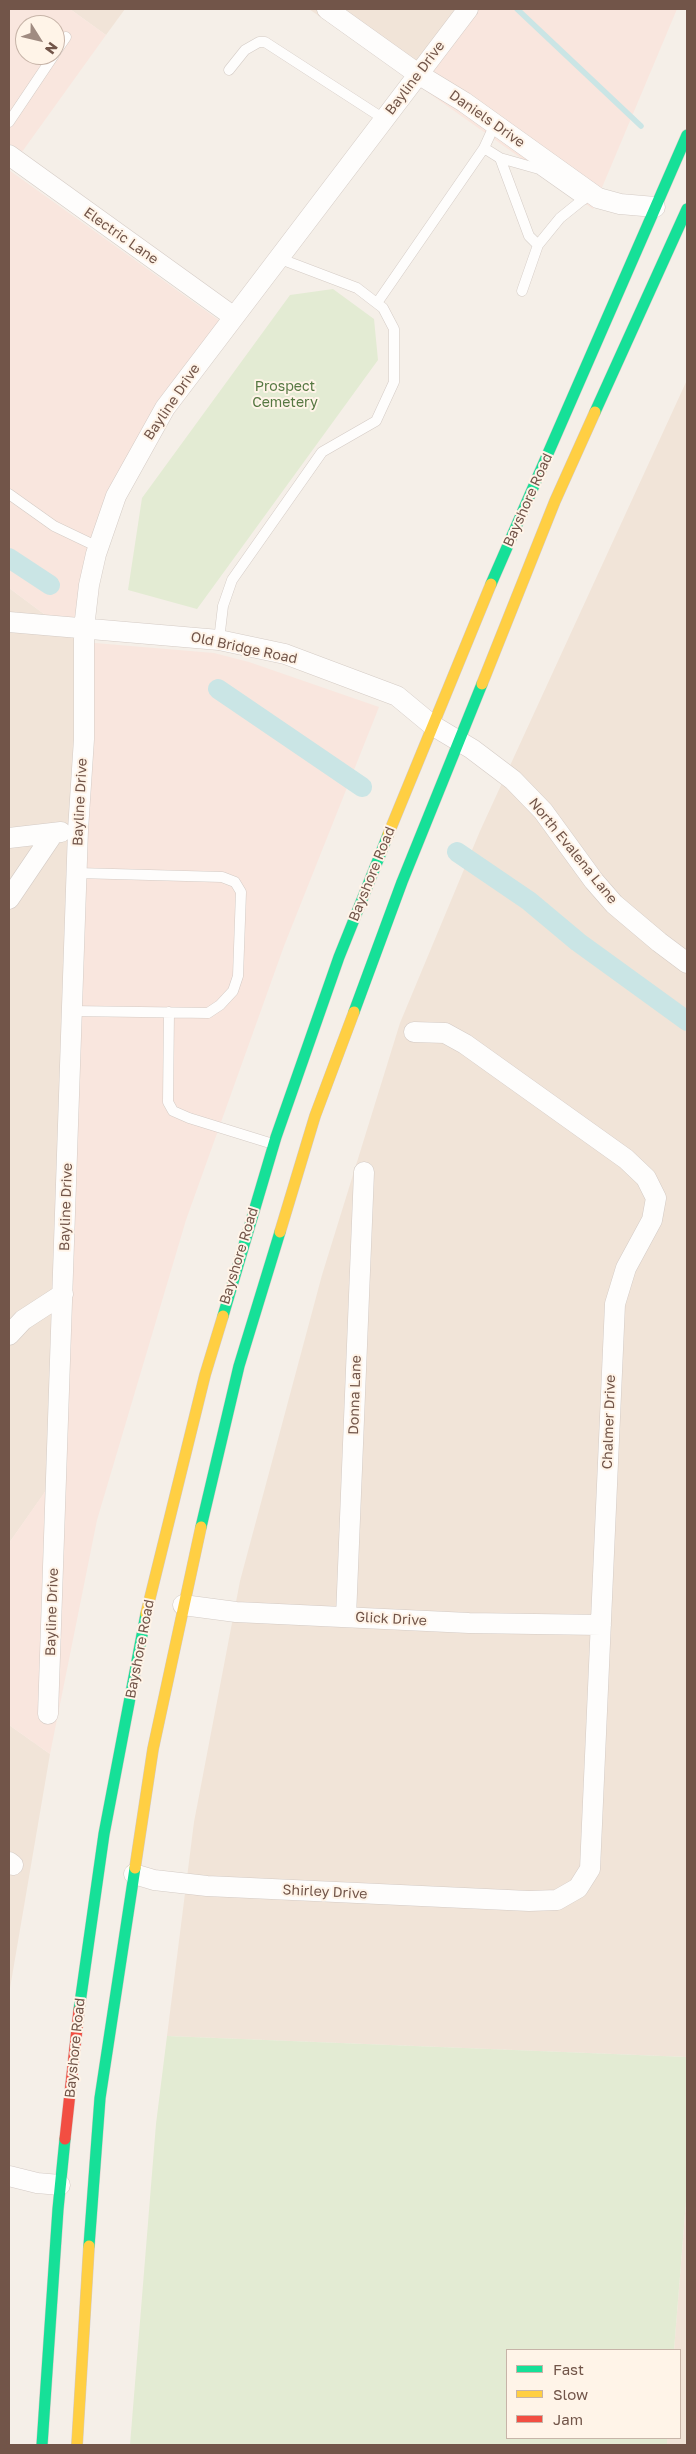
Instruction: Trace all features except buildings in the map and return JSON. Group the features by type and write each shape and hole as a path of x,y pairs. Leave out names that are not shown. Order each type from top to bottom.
{"main road":[{"name":"Bayshore Road","path":"42,2445 60,2185 78,2015 104,1834 148,1605 204,1375 299,1066 339,957 461,653 687,135"},
{"name":"Bayshore Road","path":"77,2445 81,2354 100,2098 128,1872 183,1605 239,1366 316,1116 402,882 555,501 687,209"},
{"path":"104,1834 113,1852"},
{"path":"58,2209 64,2210 70,2217"},
{"path":"78,2232 89,2250"}],"street":[{"name":"Daniels Drive","path":"327,9 418,74 464,102 495,124 587,197 620,204 655,207"},
{"name":"Bayline Drive","path":"48,1714 78,830 84,739 84,628 98,547 116,496 165,408 468,9"},
{"name":"Electric Lane","path":"9,155 234,317"},
{"name":"Old Bridge Road","path":"9,622 219,640 285,654 396,696 432,725"},
{"name":"North Evalena Lane","path":"432,725 458,740 512,780 543,811 594,881 614,904 687,963"},
{"path":"9,838 78,830"},
{"path":"9,898 53,834"},
{"name":"Chalmer Drive","path":"414,1032 445,1033 465,1044 626,1159 646,1178 656,1198 652,1220 626,1268 615,1304 590,1869 578,1888 557,1900 516,1900"},
{"name":"Donna Lane","path":"346,1617 364,1172"},
{"path":"9,1335 23,1320 63,1294"},
{"name":"Glick Drive","path":"183,1605 236,1612 469,1623 601,1625"},
{"name":"Shirley Drive","path":"128,1872 154,1880 207,1886 516,1900"},
{"path":"9,2176 24,2181 60,2185"}],"lane":[{"path":"229,70 245,50 259,42 265,42 384,119"},
{"path":"9,122 47,65"},
{"path":"377,303 484,148 495,124"},
{"path":"484,148 500,158 539,169 587,197 560,218 538,245 522,291"},
{"path":"500,158 529,236 538,245"},
{"path":"219,640 222,606 232,580 322,452 376,421 394,382 394,329 383,308 357,288 278,258"},
{"path":"9,494 54,526 98,547"},
{"path":"72,1011 208,1013 220,1005 232,991 238,976 241,892 235,882 222,877 77,873"},
{"path":"169,1012 168,1102 174,1111 189,1118 274,1144"}],"shaded area":[{"path":"9,9 70,9 106,35 9,170"},
{"path":"70,9 125,9 106,35"},
{"path":"309,9 472,9 416,84"},
{"path":"472,9 677,9 593,209 416,84"},
{"path":"9,170 227,326 111,509 83,642 214,653 249,662 379,707 284,946 186,1220 97,1520 50,1754 9,1725 9,1543 46,1490 83,643 9,588"},
{"path":"687,380 687,2057 167,2036 194,1822 240,1581 322,1275 400,1023 480,831"},
{"path":"9,588 83,643 46,1491 9,1543"},
{"path":"9,1725 50,1754 9,1994"},
{"path":"687,2189 687,2445 667,2445 667,2439 681,2439 681,2349 674,2349"}],"green space":[{"name":"Prospect Cemetery","path":"333,289 374,319 378,360 197,609 128,590 142,498 290,295"},
{"path":"167,2036 687,2057 687,2189 674,2349 506,2349 506,2439 667,2439 667,2445 130,2445 156,2124"}],"waterway":[{"path":"517,9 641,126"},
{"path":"9,558 50,585"},
{"path":"218,689 362,787"},
{"path":"457,852 529,901 578,942 687,1021"}],"traffic: fast":[{"path":"491,584 687,135"},
{"path":"595,412 687,209"},
{"path":"354,1012 402,882 482,684"},
{"path":"223,1316 276,1137 339,957 388,835"},
{"path":"201,1527 239,1366 280,1232"},
{"path":"79,2010 104,1834 146,1614"},
{"path":"89,2246 100,2098 135,1868"},
{"path":"42,2445 58,2209 65,2139"}],"traffic: slow":[{"path":"482,684 555,501 595,412"},
{"path":"388,835 491,584"},
{"path":"280,1232 315,1116 354,1012"},
{"path":"146,1614 205,1375 223,1316"},
{"path":"135,1868 153,1749 201,1527"},
{"path":"77,2445 89,2246"}],"traffic: jam":[{"path":"65,2139 79,2010"}]}
